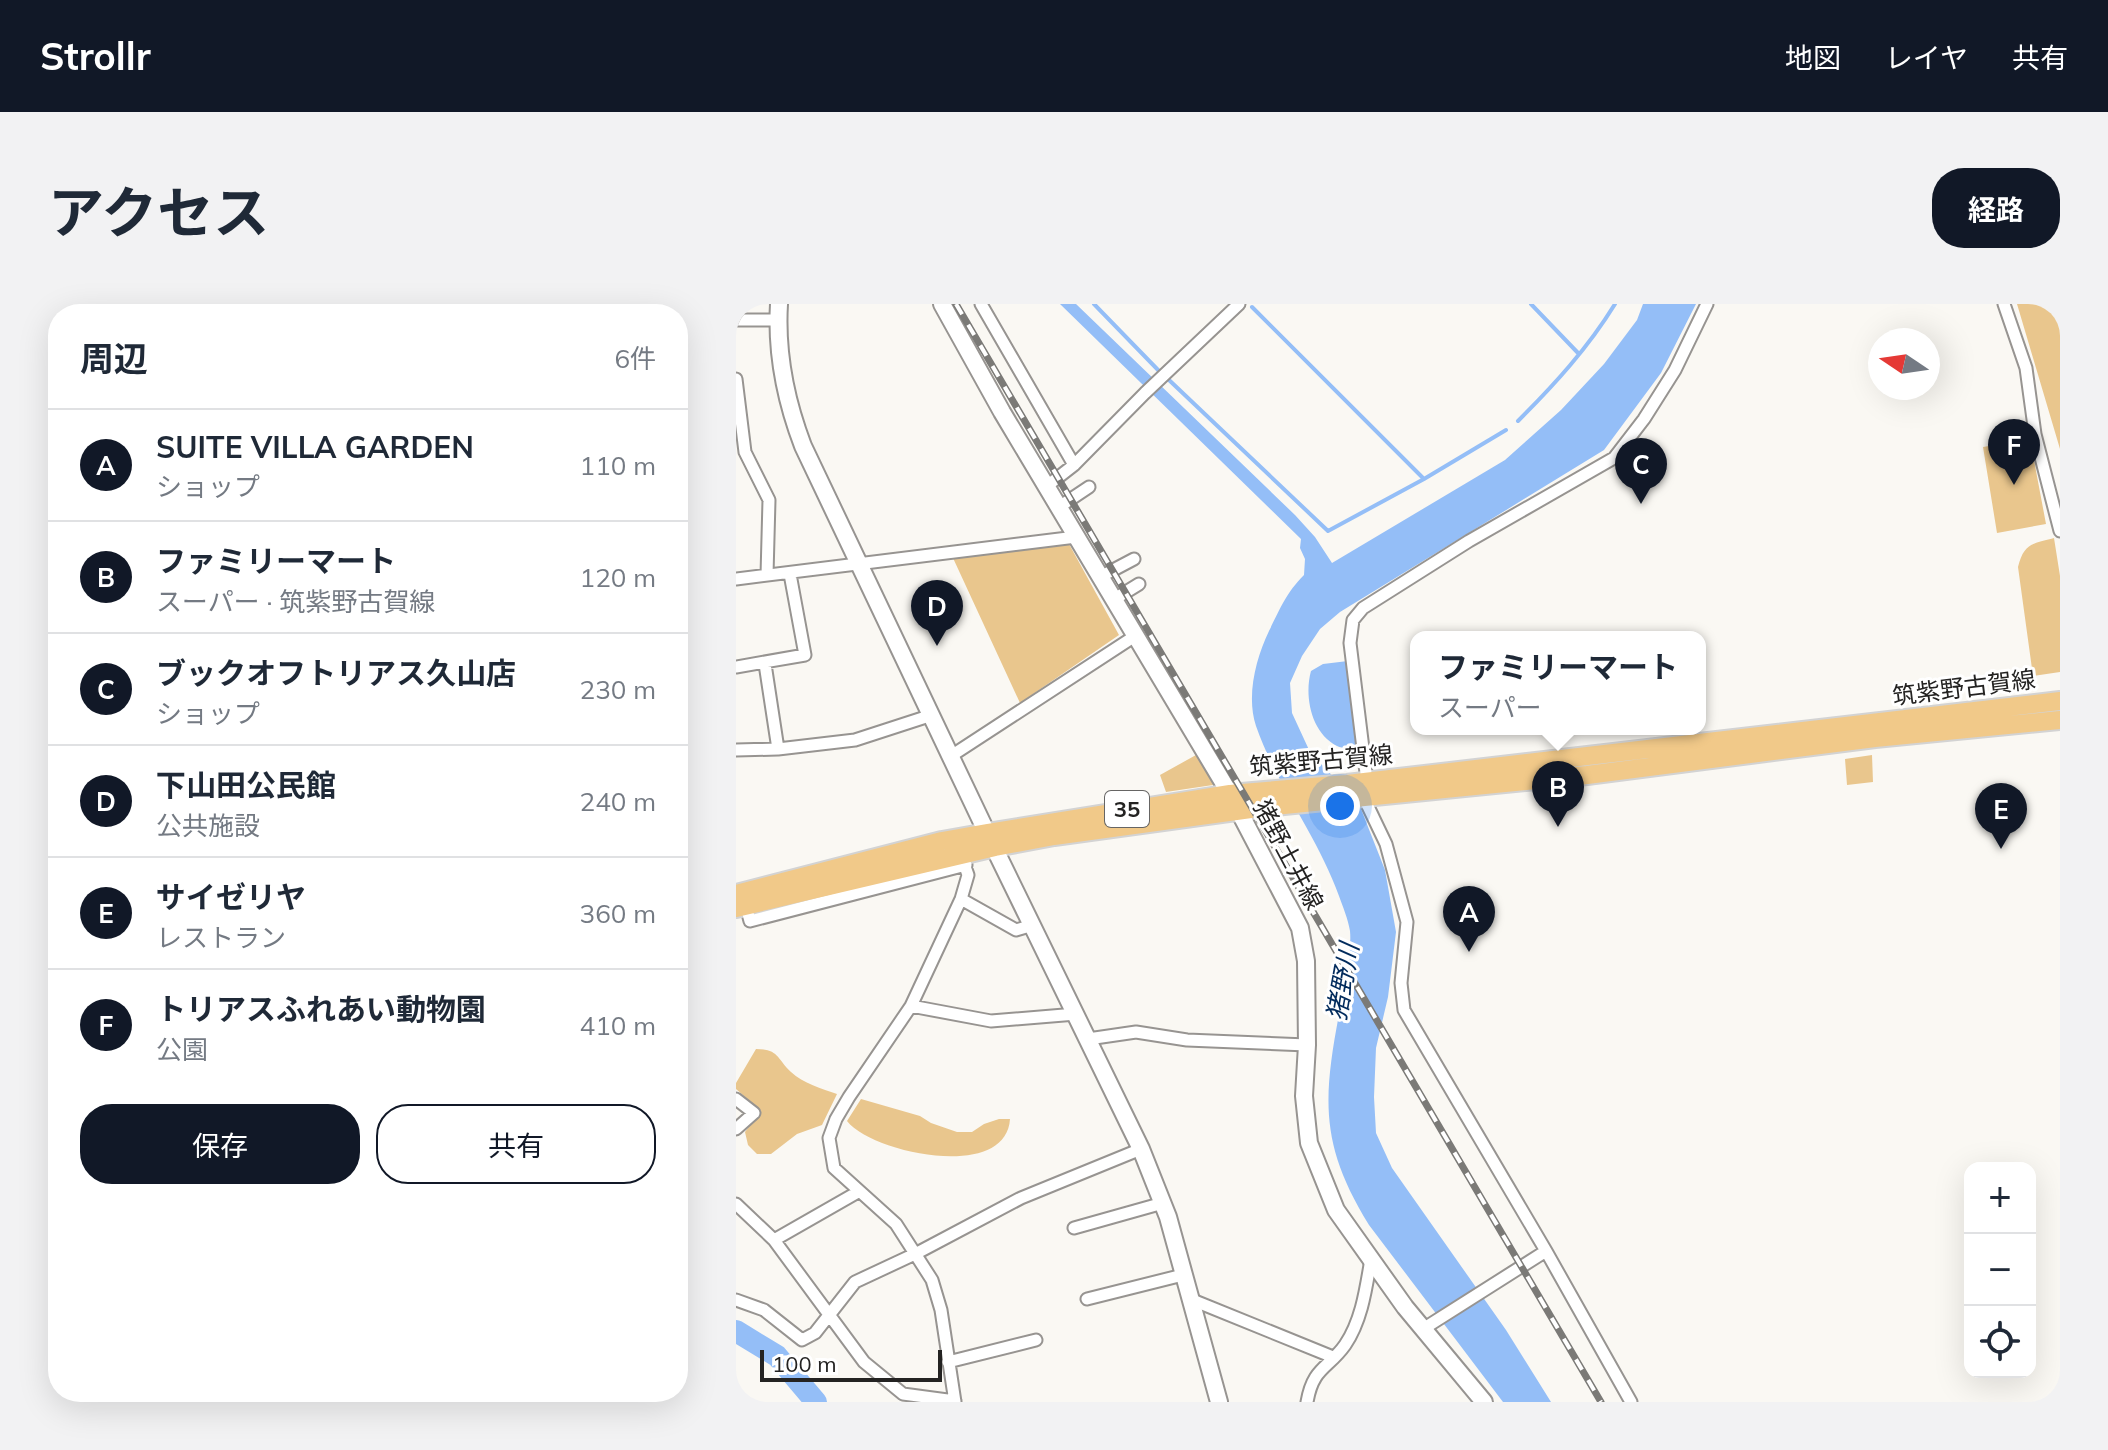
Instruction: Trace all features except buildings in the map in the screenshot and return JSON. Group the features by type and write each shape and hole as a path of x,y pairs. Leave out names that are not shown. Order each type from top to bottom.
{"main road":[{"name":"猪野土井線","path":"942,304 1234,802 1300,928 1306,961 1304,1096 1309,1143 1336,1210 1371,1259 1430,1324 1484,1402"},
{"path":"779,312 781,368 793,421 859,566 1141,1149 1163,1203 1219,1402"},
{"name":"筑紫野古賀線","path":"1357,790 2060,701"},
{"name":"筑紫野古賀線","path":"739,903 942,841 1054,836 1270,798 1587,775 1875,738 2060,720"},
{"name":"筑紫野古賀線","path":"739,903 964,860 991,840"}],"street":[{"path":"981,304 1074,465"},
{"path":"1047,486 1074,465 1239,304"},
{"path":"1631,1402 1404,1010 1401,983 1407,922 1386,844 1357,790 1350,643 1353,620 1363,608 1469,541 1614,458 1644,419 1675,370 1707,304"},
{"path":"2004,304 2026,368 2035,434 2060,531"},
{"path":"736,320 779,312"},
{"path":"736,379 745,452 769,500 767,575"},
{"path":"1059,507 1089,487"},
{"path":"736,579 1076,537"},
{"path":"1100,577 1134,559"},
{"path":"736,667 805,655 790,574"},
{"path":"1113,600 1139,584"},
{"path":"951,756 1135,636"},
{"path":"765,664 778,749"},
{"path":"736,750 778,749 855,740 932,715"},
{"path":"736,1204 774,1240 864,1362 903,1394 955,1402 941,1310 932,1280 896,1224 834,1168 829,1138 849,1097 911,1006 961,899 968,875 964,860"},
{"path":"961,899 1016,930 1033,925"},
{"path":"911,1006 991,1021 1076,1014"},
{"path":"1088,1039 1136,1032 1187,1040 1307,1045"},
{"path":"736,1099 754,1113 736,1129"},
{"path":"736,1300 764,1310 802,1340 815,1333 855,1282 1021,1198 1141,1149"},
{"path":"774,1240 858,1192"},
{"path":"1074,1228 1163,1203"},
{"path":"1430,1324 1546,1251"},
{"path":"1307,1402 1317,1372 1344,1348 1354,1330 1364,1299 1371,1259"},
{"path":"1087,1299 1183,1275"},
{"path":"1190,1299 1333,1357"},
{"path":"948,1362 1036,1340"}],"shaded area":[{"path":"2017,304 2060,304 2060,449"},
{"path":"2030,439 2046,524 1997,533 1983,447"},
{"path":"2054,538 2060,576 2060,672 2033,676 2018,567 2026,549"},
{"path":"1069,544 1119,635 1020,703 953,558"},
{"path":"1196,755 1209,772 1213,785 1166,792 1160,775"},
{"path":"1872,755 1873,782 1847,785 1845,759"},
{"path":"756,1049 773,1053 801,1079 837,1094 822,1125 797,1134 771,1154 757,1154 748,1145 745,1132 761,1111 736,1089 736,1083"},
{"path":"861,1099 920,1116 957,1132 972,1132 984,1124 1010,1119 1003,1138 986,1150 963,1156 936,1156 882,1143 861,1133 847,1121"}],"water":[{"path":"1060,304 1076,304 1295,515 1315,537 1332,563 1505,460 1561,410 1604,364 1637,320 1643,304 1696,304 1661,373 1604,450 1340,612 1320,629 1302,656 1290,683 1292,713 1310,752 1359,804 1385,870 1396,932 1388,997 1376,1048 1376,1133 1392,1168 1506,1330 1551,1402 1503,1402 1369,1225 1341,1170 1333,1145 1329,1120 1330,1069 1349,959 1350,931 1330,874 1264,748 1252,702 1254,677 1264,642 1292,588 1304,575 1301,539"},
{"path":"1348,661 1357,749 1339,747 1328,740 1316,723 1309,702 1311,671 1323,664"}],"waterway":[{"path":"1094,304 1160,372"},
{"path":"1531,304 1579,354"},
{"path":"1518,421 1570,366 1615,304"},
{"path":"1169,380 1328,531 1424,479 1252,307"},
{"path":"1424,479 1506,430"},
{"path":"736,1331 777,1356 816,1402"}],"railway":[{"path":"956,304 1601,1402"}],"place":[{"name":"トリアスふれあい動物園","path":"2014,485"},
{"name":"ブックオフトリアス久山店","path":"1641,504"},
{"name":"下山田公民館","path":"937,646"},
{"name":"ファミリーマート","path":"1558,827"},
{"name":"サイゼリヤ","path":"2001,849"},
{"name":"SUITE VILLA GARDEN","path":"1469,952"}],"water label":[{"name":"猪野川","path":"1343,982"}]}
